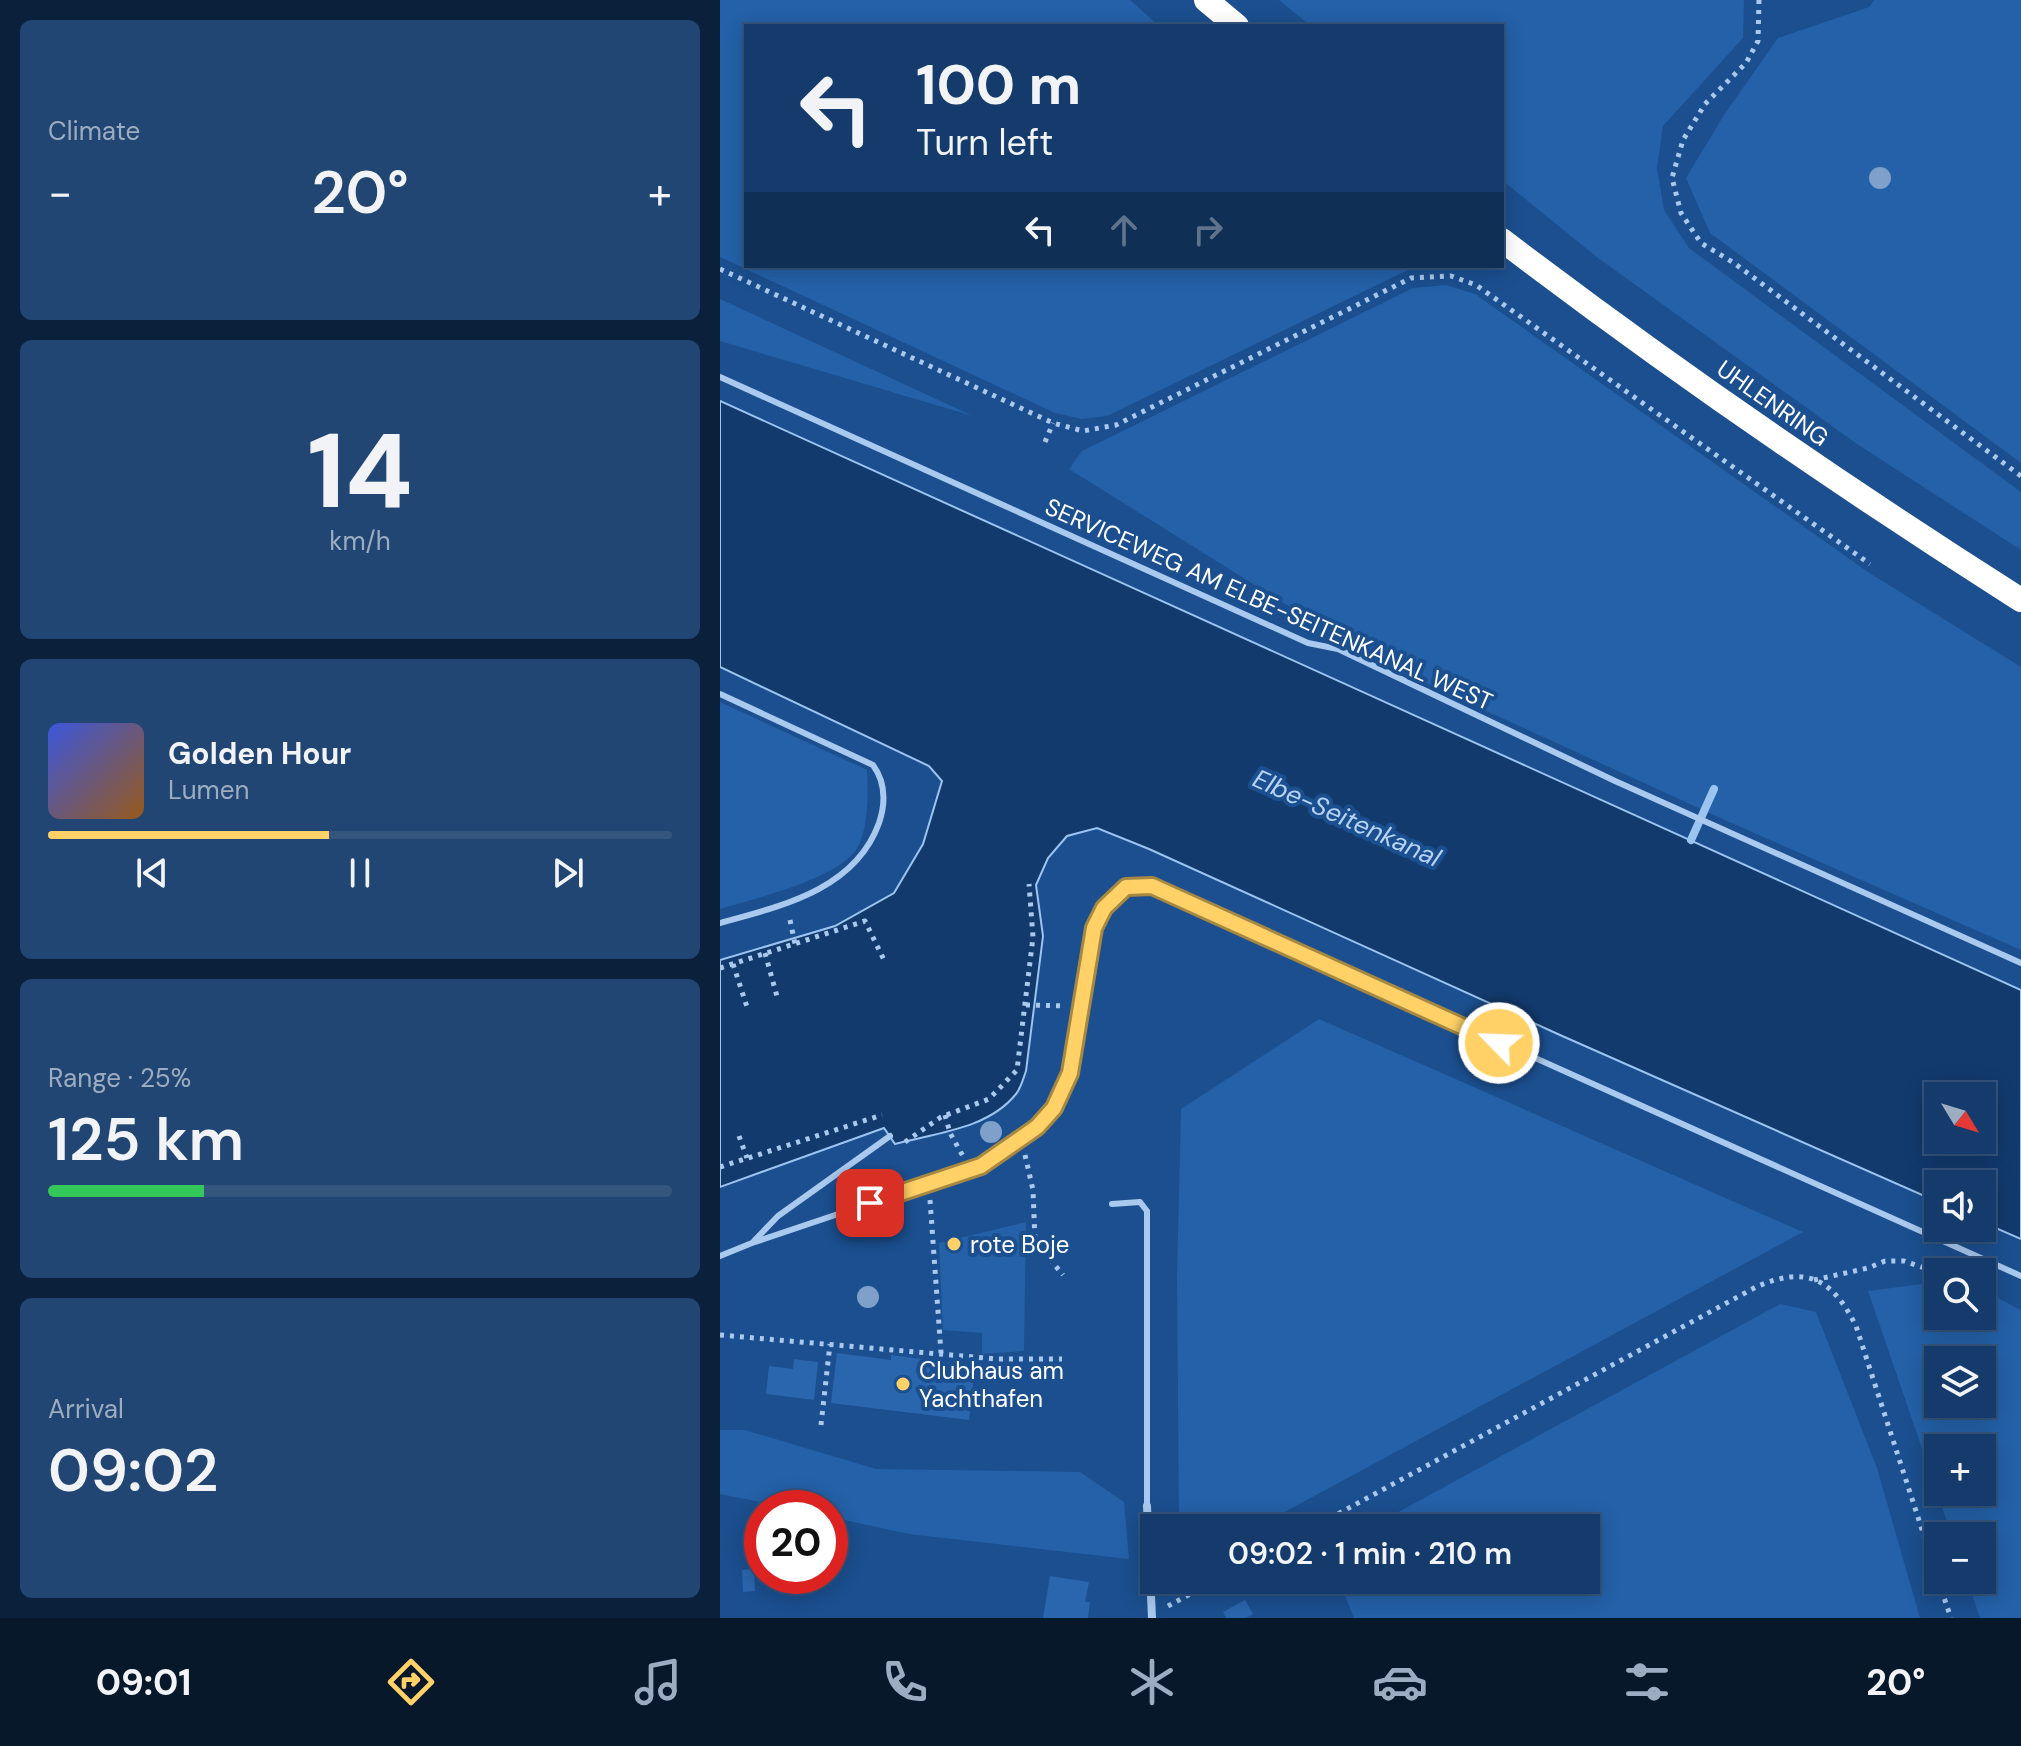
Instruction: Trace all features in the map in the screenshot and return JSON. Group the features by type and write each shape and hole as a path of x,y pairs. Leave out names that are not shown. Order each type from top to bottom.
{"highway":[{"path":"1206,0 1235,24"},
{"name":"UHLENRING","path":"1504,241 1734,411 2021,600"}],"street":[{"path":"1147,1506 1152,1616"}],"lane":[{"name":"SERVICEWEG AM ELBE-SEITENKANAL WEST","path":"720,377 1308,643 1338,649 1706,822 2021,963"},
{"path":"720,694 873,765 881,777 884,792 882,814 873,837 845,874 785,903 720,923"},
{"path":"720,1256 981,1166 1037,1127 1054,1108 1070,1073 1094,928 1104,908 1126,887 1152,886 2021,1276"},
{"path":"752,1243 778,1216 890,1136"},
{"path":"1112,1204 1140,1202 1147,1211 1147,1506"}],"path":[{"path":"1759,0 1758,41 1746,63 1705,104 1683,140 1672,178 1681,213 1701,243 1734,263 2021,476"},
{"path":"720,269 1053,423 1083,431 1116,425 1411,278 1451,276 1476,285 1870,564"},
{"path":"1045,442 1053,423"},
{"path":"905,1141 945,1115 989,1099 1017,1070 1033,937 1029,884"},
{"path":"790,917 795,944"},
{"path":"720,968 865,921 884,960"},
{"path":"765,953 778,1000"},
{"path":"733,964 747,1007"},
{"path":"1026,1005 1063,1006"},
{"path":"720,1167 882,1115"},
{"path":"945,1115 950,1133 963,1154"},
{"path":"739,1136 747,1158"},
{"path":"1021,1139 1033,1190 1035,1241 1063,1275"},
{"path":"929,1183 941,1353"},
{"path":"1813,1280 1868,1268 1885,1261 1904,1261 1933,1271 1948,1261 1958,1249"},
{"path":"1338,1514 1756,1287 1779,1277 1804,1276 1827,1287 1843,1300 1856,1326 1924,1537"},
{"path":"720,1335 997,1359 1062,1359"},
{"path":"821,1425 830,1344"},
{"path":"1152,1616 1191,1594"},
{"path":"1943,1594 1951,1618"}],"shaded area":[{"path":"720,0 1130,0 1157,24 744,24 744,268 1463,268 1410,269 1107,416 1082,419 1055,413 720,257"},
{"path":"1279,0 1744,0 1743,38 1663,126 1657,168 1664,210 1689,248 2021,492 2021,550 1857,444 1598,258 1504,182 1504,24 1309,24"},
{"path":"1874,0 2021,0 2021,463 1710,233 1686,178 1724,115 1778,38 1869,7"},
{"path":"1446,285 1475,294 1868,572 2021,667 2021,950 1727,821 1375,660 1069,469 1082,451 1413,288"},
{"path":"720,299 973,416 720,341"},
{"path":"720,702 867,770 868,789 860,842 846,860 793,887 720,909"},
{"path":"1319,1019 1803,1232 1281,1514 1179,1514 1177,1276 1181,1109"},
{"path":"1026,1222 1024,1351 982,1354 982,1333 943,1330 939,1243"},
{"path":"1924,1284 1924,1330 1996,1330 1996,1297 2021,1310 2021,1618 1980,1618 1972,1594 1996,1594 1996,1522 1947,1522 1942,1506 1996,1506 1996,1434 1924,1434 1924,1454 1868,1291"},
{"path":"1780,1304 1816,1312 1877,1468 1920,1618 1354,1618 1345,1594 1600,1594 1600,1514 1395,1514"},
{"path":"720,1430 745,1430 876,1469 1080,1472 1124,1502 1129,1559 909,1534 848,1521 848,1490 744,1490 744,1499 720,1494"}],"water":[{"name":"Elbe-Seitenkanal","path":"720,401 2021,990 2021,1239 1996,1228 1996,1170 1924,1170 1924,1196 1097,828 1067,836 1048,858 1036,885 1043,936 1026,1071 1018,1092 1004,1106 960,1128 895,1144 884,1128 720,1187 720,960 835,926 894,893 923,844 942,781 929,766 720,667"}],"building":[{"name":"Clubhaus am Yachthafen","path":"837,1353 891,1360 891,1355 975,1366 969,1420 831,1403"},
{"path":"794,1359 818,1362 814,1400 766,1394 769,1366 793,1369"},
{"path":"1050,1576 1089,1582 1085,1602 1090,1602 1088,1618 1043,1618"},
{"path":"1245,1600 1253,1614 1246,1618 1226,1618 1223,1612"}],"waterway":[{"path":"1691,840 1714,789"}],"place":[{"name":"rote Boje","path":"954,1244"},
{"name":"Clubhaus am Yachthafen","path":"903,1384"}],"route":[{"path":"870,1203 981,1166 1037,1127 1054,1108 1070,1073 1094,928 1104,908 1126,887 1152,886 1499,1043"}]}
